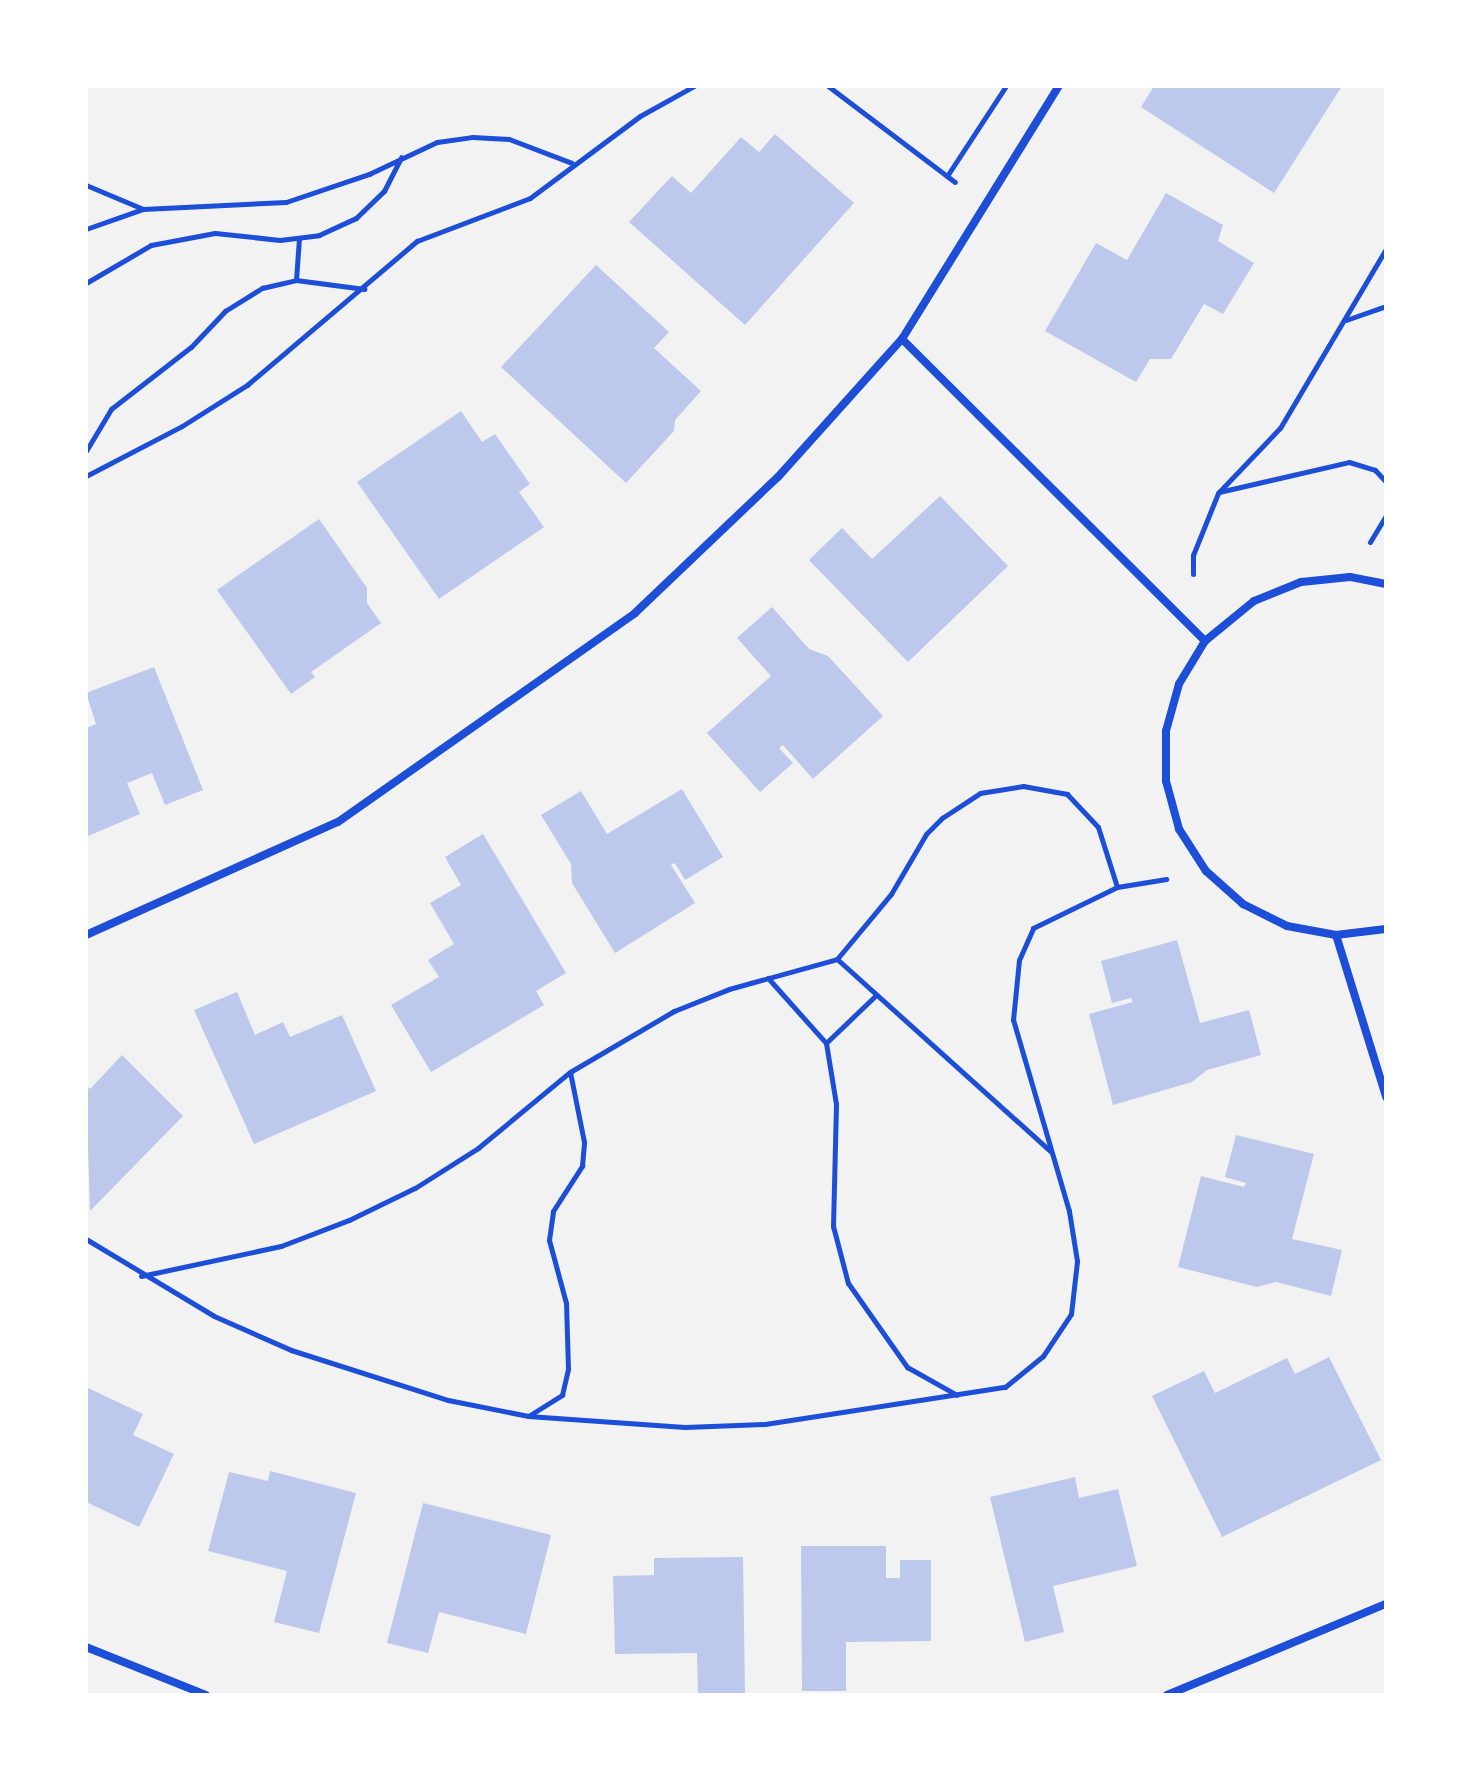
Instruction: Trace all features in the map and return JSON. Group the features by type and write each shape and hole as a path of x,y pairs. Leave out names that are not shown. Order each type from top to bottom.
{"street":[{"path":"86,935 338,822 635,613 778,477 902,339 988,207 1059,86"},
{"path":"902,339 1205,641"},
{"path":"1386,584 1350,577 1301,582 1254,601 1205,641 1179,684 1166,731 1166,781 1179,829 1206,871 1243,904 1287,926 1336,935 1386,929"},
{"path":"1336,935 1386,1097"},
{"path":"1167,1695 1386,1604"},
{"path":"86,1647 206,1695"}],"path":[{"path":"86,476 182,426 247,385 365,289 417,241 530,198 573,163 694,86"},
{"path":"828,86 988,207"},
{"path":"947,176 1006,86"},
{"path":"86,229 143,209 286,202 369,174 402,155 437,142 485,138 545,149 573,163"},
{"path":"86,283 151,245 215,233 299,238 356,218 384,191 402,155"},
{"path":"86,185 143,209"},
{"path":"296,280 299,238"},
{"path":"1213,632 1192,585 1193,555 1218,493 1280,428 1386,249"},
{"path":"86,451 111,409 191,347 225,311 262,288 296,280 365,289"},
{"path":"1345,321 1386,306"},
{"path":"1218,493 1349,462 1375,470 1386,482"},
{"path":"141,1276 281,1246 349,1220 415,1188 478,1148 570,1072 674,1011 768,978 837,959 891,894 926,834 980,793 1023,786 1067,794 1098,827 1117,887"},
{"path":"86,1239 141,1276 291,1350 434,1396 528,1416 685,1427 765,1424 1005,1387 1025,1374 1071,1314 1077,1261 1052,1152 1013,1020 1019,960 1033,928 1117,887 1206,871"},
{"path":"837,959 1052,1152"},
{"path":"768,978 826,1043 836,1104 833,1226 848,1283 907,1367 957,1395"},
{"path":"826,1043 876,995"},
{"path":"528,1416 562,1395 568,1369 566,1303 549,1240 553,1211 582,1166 584,1142 570,1072"}],"building":[{"path":"1154,86 1342,86 1274,193 1141,107"},
{"path":"775,134 854,203 745,325 629,222 672,176 691,193 741,137 759,152"},
{"path":"1166,193 1223,225 1218,241 1254,263 1223,314 1204,304 1171,359 1150,359 1136,382 1045,331 1096,243 1127,260"},
{"path":"596,265 669,332 654,348 701,391 675,420 674,431 626,483 501,367"},
{"path":"461,411 482,442 495,434 530,484 519,492 544,527 439,599 357,482"},
{"path":"940,496 1008,566 908,662 809,560 842,528 872,559"},
{"path":"319,519 367,588 367,603 381,623 311,672 315,677 291,694 217,590"},
{"path":"772,607 809,649 828,656 883,716 813,779 783,745 779,748 793,763 760,792 707,733 771,676 737,638"},
{"path":"154,667 203,790 165,805 152,773 127,783 140,814 88,836 86,728 96,724 86,693"},
{"path":"682,789 723,857 685,880 675,863 671,865 695,903 615,953 572,883 571,864 541,815 581,791 607,834"},
{"path":"483,834 566,973 536,991 544,1005 431,1072 391,1005 439,977 428,960 454,944 430,903 461,885 445,857"},
{"path":"1177,940 1200,1023 1249,1010 1261,1055 1207,1070 1192,1082 1113,1105 1089,1014 1133,1002 1131,998 1112,1003 1101,961"},
{"path":"237,992 255,1035 283,1022 290,1037 342,1015 376,1091 254,1144 194,1010"},
{"path":"122,1055 183,1116 90,1211 86,1085 90,1089"},
{"path":"1236,1135 1314,1154 1292,1239 1342,1250 1331,1296 1276,1282 1257,1287 1178,1267 1201,1176 1244,1187 1246,1183 1225,1177"},
{"path":"1329,1357 1381,1460 1222,1537 1152,1396 1204,1371 1215,1393 1287,1358 1295,1374"},
{"path":"86,1387 143,1414 133,1435 174,1454 139,1527 86,1502"},
{"path":"270,1471 356,1493 319,1633 274,1622 287,1571 208,1551 229,1472 268,1481"},
{"path":"1075,1477 1079,1498 1118,1489 1137,1566 1053,1586 1064,1632 1025,1642 990,1497"},
{"path":"423,1503 551,1535 526,1634 439,1612 428,1653 387,1643"},
{"path":"801,1546 886,1546 886,1578 900,1578 900,1560 931,1560 931,1641 846,1642 846,1691 802,1691"},
{"path":"743,1557 745,1695 698,1695 697,1653 615,1654 613,1576 654,1575 654,1558"}]}
